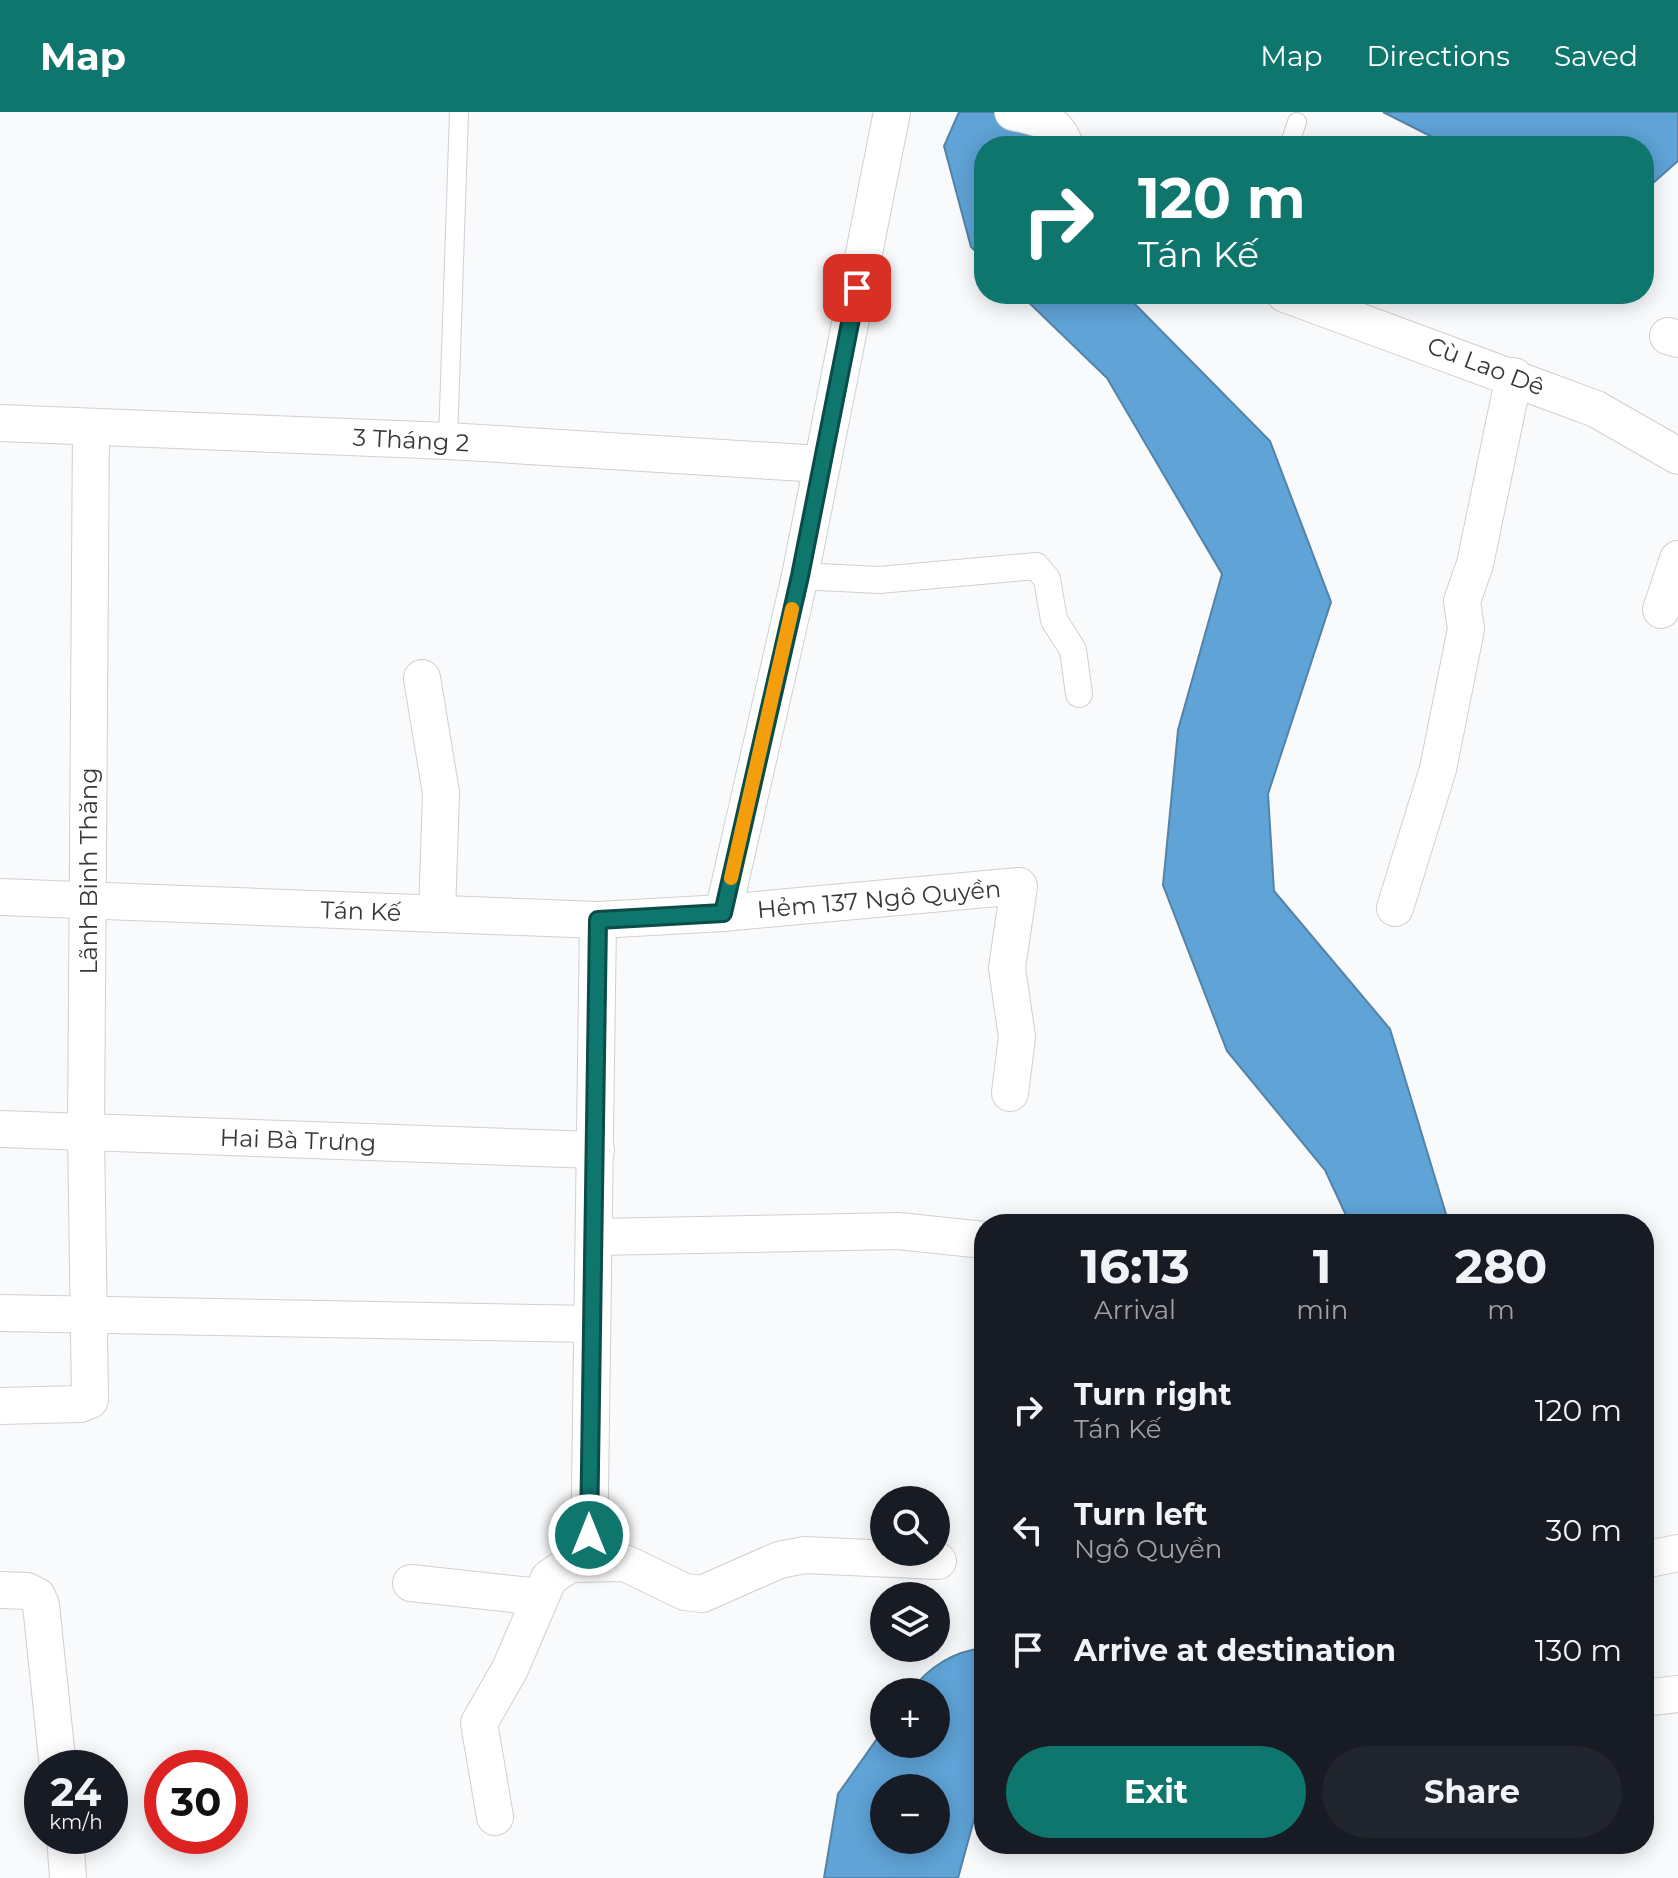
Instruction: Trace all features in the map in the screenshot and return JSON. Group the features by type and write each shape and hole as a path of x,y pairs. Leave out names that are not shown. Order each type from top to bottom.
{"street":[{"path":"723,913 800,576 892,112"},
{"path":"1013,112 1057,133"},
{"name":"Cù Lao Dê","path":"1313,304 1514,376 1596,409 1678,456"},
{"path":"1395,908 1438,769 1466,629 1462,601 1475,564 1514,376"},
{"name":"3 Tháng 2","path":"0,423 448,441 821,464"},
{"name":"Lãnh Binh Thăng","path":"0,1406 80,1404 90,1400 86,1133 91,427"},
{"path":"1661,610 1678,559"},
{"path":"800,576 879,580 1036,566 1047,579 1054,620 1073,650 1079,694"},
{"path":"422,678 441,793 437,914"},
{"name":"Hẻm 137 Ngô Quyền","path":"723,913 1019,886 1007,968 1017,1037 1010,1093"},
{"name":"Tán Kế","path":"0,897 598,920 723,913"},
{"path":"589,1561 598,920"},
{"name":"Hai Bà Trưng","path":"0,1129 596,1150"},
{"path":"595,1237 898,1231 974,1239"},
{"path":"0,1313 592,1324"},
{"path":"1654,1558 1678,1553"},
{"path":"495,1817 479,1723 510,1669 549,1578 570,1564 589,1561 625,1563 685,1592 702,1594 779,1560 805,1555 870,1558"},
{"path":"411,1583 540,1597"},
{"path":"0,1590 27,1591 37,1596 41,1605 56,1750"},
{"path":"1654,1697 1678,1694"},
{"path":"66,1854 68,1878"}],"lane":[{"path":"448,441 459,112"},
{"path":"1292,136 1297,122"}],"water":[{"path":"959,112 1048,112 1052,136 974,136 974,250 944,146"},
{"path":"1383,112 1678,112 1678,161 1654,182 1654,136 1430,136"},
{"path":"1030,304 1135,304 1270,441 1331,602 1268,794 1274,891 1390,1029 1446,1214 1345,1214 1325,1170 1227,1051 1163,885 1178,730 1222,574 1107,378"},
{"path":"974,1650 974,1820 958,1878 824,1878 838,1794 870,1749 870,1758 950,1758 950,1678 922,1678 942,1662 950,1662 950,1658"}],"slow traffic":[{"path":"731,878 792,609"}],"route":[{"path":"589,1535 598,920 723,913 800,576 857,288"}]}
